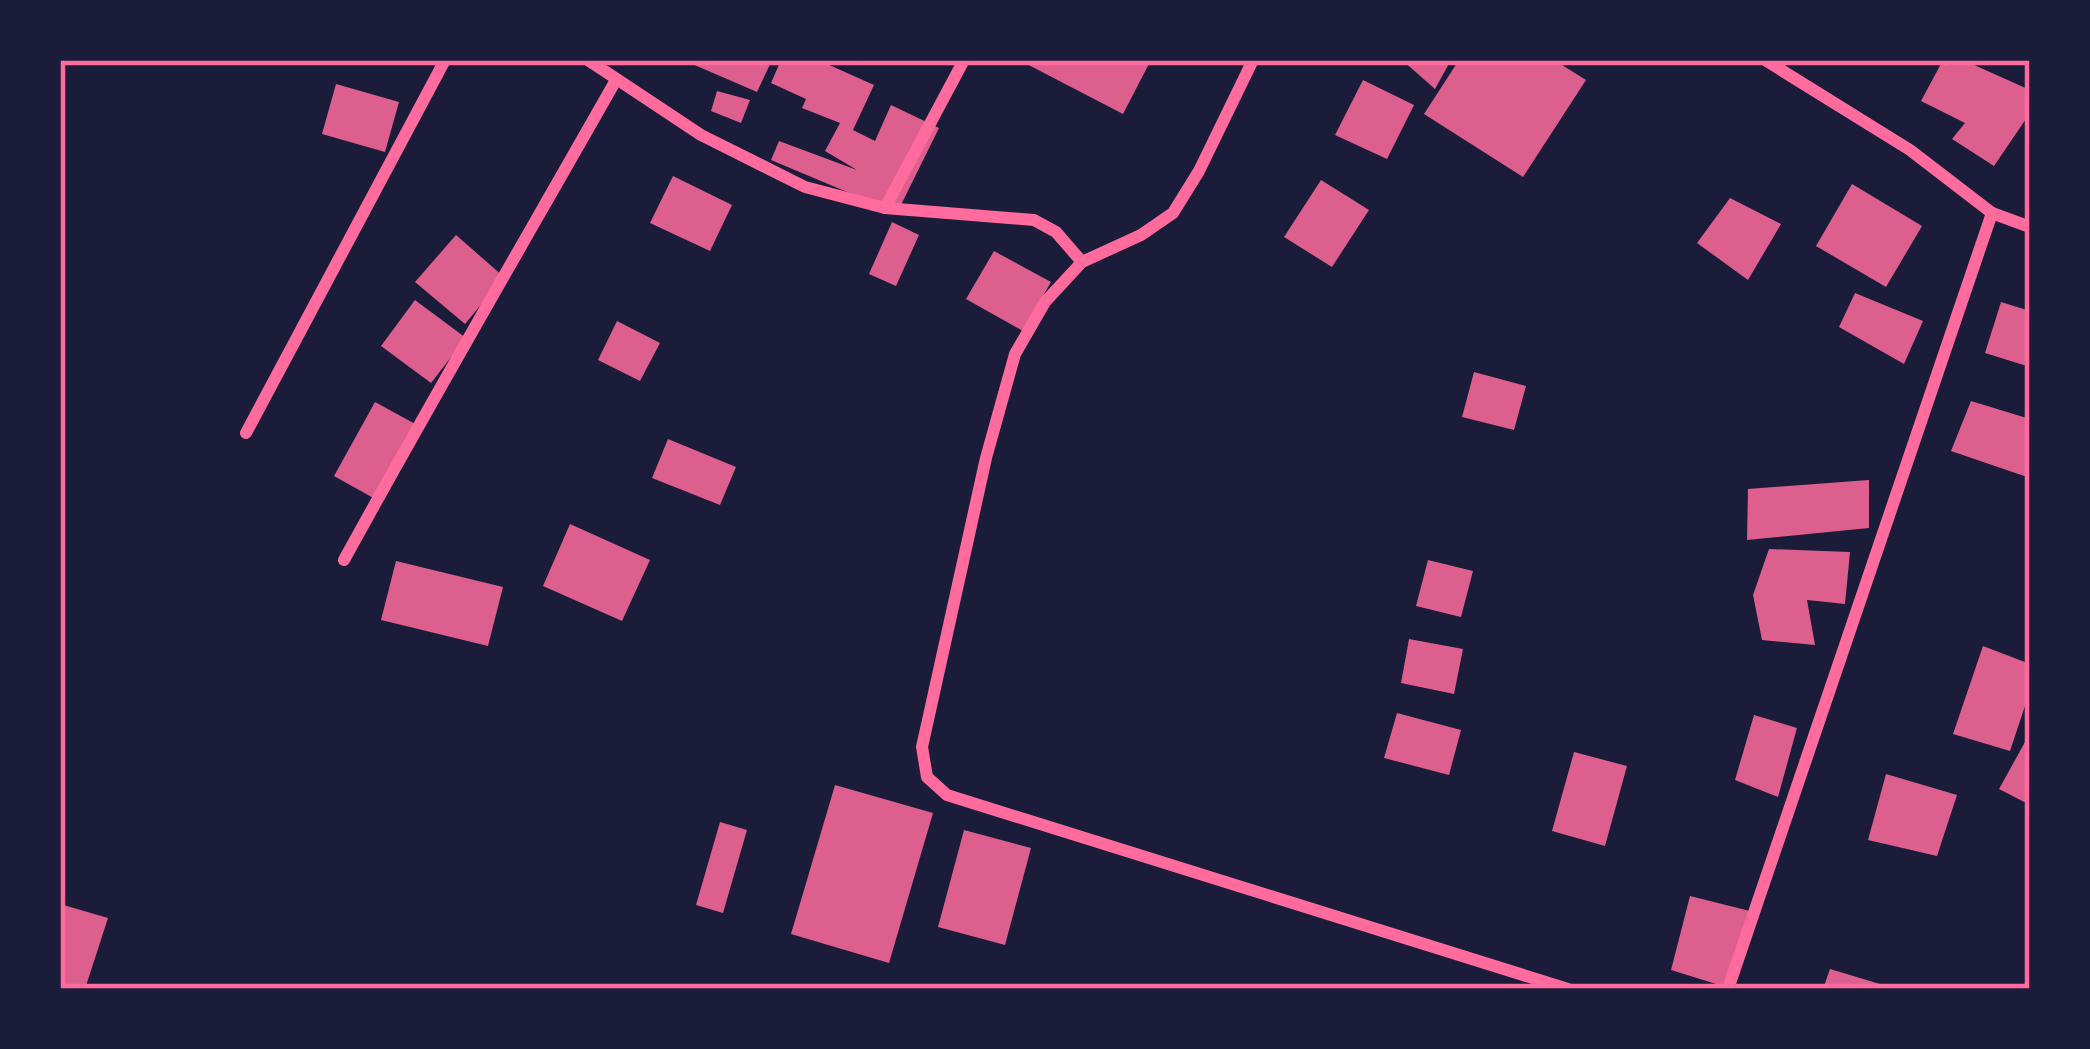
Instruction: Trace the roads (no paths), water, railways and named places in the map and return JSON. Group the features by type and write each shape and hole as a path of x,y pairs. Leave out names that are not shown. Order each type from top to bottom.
{"street":[{"path":"246,433 445,60"},
{"path":"589,60 755,164 805,187 885,208 1034,220 1056,232 1082,262"},
{"path":"885,208 964,60"},
{"path":"1253,60 1173,213 1142,235 1082,262 1045,302 1015,354 986,458 922,747 927,777 947,795 1568,989"},
{"path":"1765,60 1910,150 1992,213 2030,227"},
{"path":"344,560 616,80"},
{"path":"1728,989 1992,213"}]}
